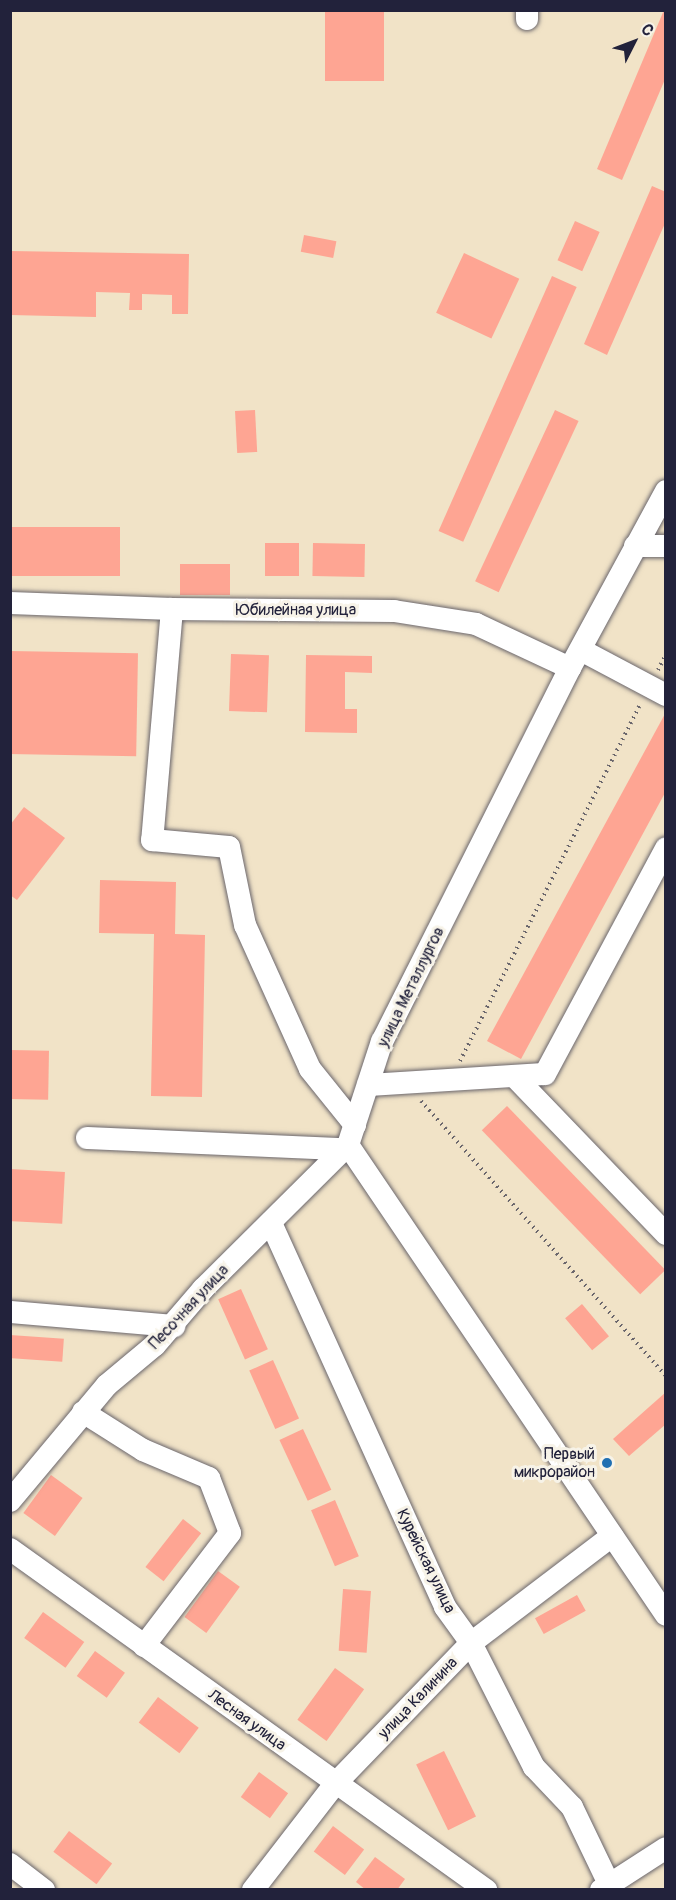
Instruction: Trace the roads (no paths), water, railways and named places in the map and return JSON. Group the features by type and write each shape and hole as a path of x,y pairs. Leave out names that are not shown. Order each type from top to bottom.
{"street":[{"name":"улица Металлургов","path":"349,1139 382,1041 575,659 666,491"},
{"path":"635,546 666,546"},
{"name":"Юбилейная улица","path":"10,603 172,609 394,611 477,624 657,691"},
{"path":"172,609 152,840 229,847 245,925 310,1069 349,1139 666,1615"},
{"path":"368,1085 545,1074 666,848"},
{"path":"514,1076 666,1234"},
{"path":"87,1138 349,1139"},
{"name":"Песочная улица","path":"10,1500 82,1412 174,1326 203,1289 271,1224 349,1139"},
{"name":"Курейская улица","path":"271,1224 445,1607 471,1643 534,1767 572,1807 607,1887"},
{"path":"10,1312 174,1326"},
{"path":"82,1412 143,1450 209,1478 230,1533 144,1646"},
{"name":"улица Калинина","path":"253,1890 335,1784 471,1643 612,1536"},
{"name":"Лесная улица","path":"10,1549 486,1890"},
{"path":"607,1887 666,1848"},
{"path":"10,1864 44,1890"}],"place":[{"name":"Первый микрорайон","path":"607,1463"}]}
